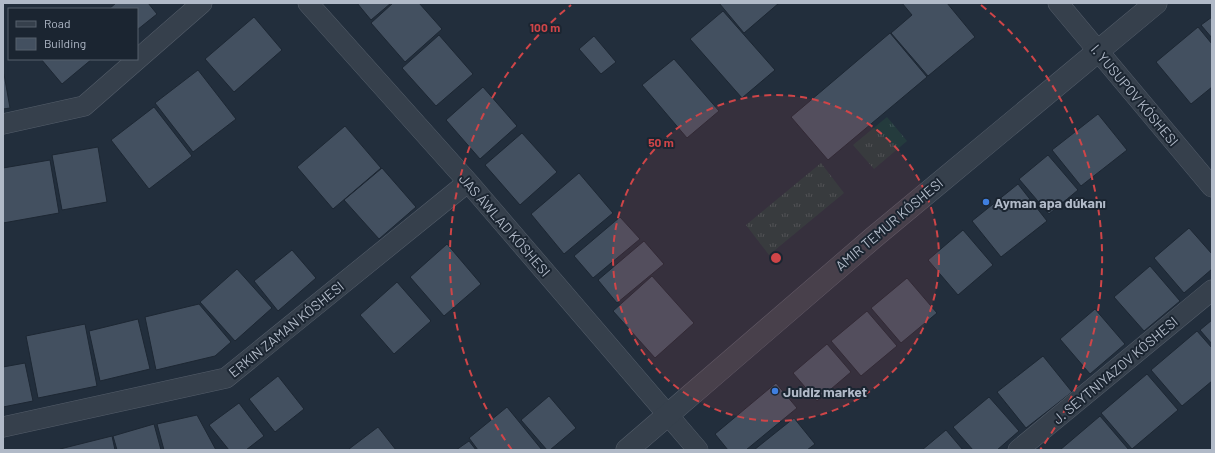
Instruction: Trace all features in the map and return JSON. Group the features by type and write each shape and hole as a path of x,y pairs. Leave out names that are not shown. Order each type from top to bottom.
{"street":[{"path":"138,59 202,3"},
{"name":"JAS ÁWLAD KÓSHESI","path":"308,3 468,182 698,450"},
{"name":"I. YUSUPOV KÓSHESI","path":"1058,3 1212,187"},
{"name":"AMIR TEMUR KÓSHESI","path":"627,450 826,277 1156,3"},
{"path":"3,124 84,106 137,60"},
{"name":"ERKIN ZAMAN KÓSHESI","path":"3,427 226,378 468,182"},
{"name":"J. SEYTNIYAZOV KÓSHESI","path":"1018,450 1212,290"}],"green space":[{"path":"887,117 907,141 874,169 853,145"},
{"path":"821,163 844,193 769,255 746,225"}],"building":[{"path":"116,3 148,3 157,14 138,29 138,8 110,8"},
{"path":"357,3 391,3 371,20"},
{"path":"393,3 419,3 442,29 405,62 371,23"},
{"path":"719,3 779,3 744,33"},
{"path":"902,3 947,3 975,37 928,76 891,33 912,15"},
{"path":"723,11 775,70 742,98 690,39"},
{"path":"254,17 282,50 234,92 205,59"},
{"path":"1212,17 1212,38 1201,25"},
{"path":"1198,27 1212,44 1212,87 1191,104 1156,62"},
{"path":"890,33 927,77 828,160 791,117"},
{"path":"439,35 473,74 436,106 402,68"},
{"path":"594,36 616,62 601,74 579,49"},
{"path":"674,59 719,111 687,138 642,85"},
{"path":"42,60 91,60 62,84"},
{"path":"198,70 236,119 193,152 155,103"},
{"path":"3,74 10,108 3,109"},
{"path":"483,87 517,126 480,159 446,120"},
{"path":"154,107 192,156 149,189 111,140"},
{"path":"1098,114 1127,150 1081,186 1052,150"},
{"path":"345,126 381,168 333,209 297,167"},
{"path":"522,133 557,172 520,205 485,165"},
{"path":"98,147 107,202 62,210 52,155"},
{"path":"1048,155 1078,190 1049,214 1019,179"},
{"path":"50,160 59,213 3,223 3,168"},
{"path":"382,168 416,207 379,239 344,200"},
{"path":"579,173 613,213 564,254 531,214"},
{"path":"1018,184 1047,221 1001,257 972,221"},
{"path":"620,217 640,239 593,278 574,256"},
{"path":"1189,228 1212,254 1212,269 1184,293 1154,258"},
{"path":"963,230 993,265 958,295 928,260"},
{"path":"644,241 664,264 617,303 598,280"},
{"path":"447,244 481,284 444,316 410,277"},
{"path":"292,250 316,278 278,311 254,281"},
{"path":"1150,266 1180,301 1144,331 1114,297"},
{"path":"237,269 272,308 235,341 200,302"},
{"path":"652,276 694,323 655,358 613,311"},
{"path":"907,278 937,313 901,343 871,308"},
{"path":"397,282 431,321 394,354 360,315"},
{"path":"199,304 231,342 215,356 156,370 145,317"},
{"path":"1095,309 1125,344 1090,374 1060,339"},
{"path":"867,311 897,346 861,376 831,341"},
{"path":"138,319 150,369 100,381 89,331"},
{"path":"1212,320 1212,344 1200,330"},
{"path":"85,324 97,386 38,398 26,336"},
{"path":"1197,331 1212,348 1212,381 1182,406 1151,370"},
{"path":"827,344 851,372 817,401 793,373"},
{"path":"1043,356 1072,392 1026,428 997,392"},
{"path":"25,363 33,401 3,407 3,367"},
{"path":"1147,374 1178,410 1132,449 1101,413"},
{"path":"278,376 304,409 275,432 249,399"},
{"path":"776,383 797,408 746,450 728,450 715,434"},
{"path":"549,396 576,428 550,450 547,450 521,420"},
{"path":"989,397 1019,431 997,450 973,450 953,427"},
{"path":"239,403 264,436 246,450 229,450 209,425"},
{"path":"507,407 542,450 478,450 469,438"},
{"path":"197,415 216,450 164,450 157,424"},
{"path":"1100,416 1129,450 1060,450"},
{"path":"794,418 815,444 807,450 754,450"},
{"path":"154,424 161,450 117,450 113,436"},
{"path":"378,427 396,450 349,449"},
{"path":"946,430 963,450 922,450"},
{"path":"112,436 115,450 60,450 60,449"},
{"path":"469,441 476,450 456,450"}],"place":[{"name":"Ayman apa dúkanı","path":"986,202"},
{"name":"Juldiz market","path":"775,391"}]}
